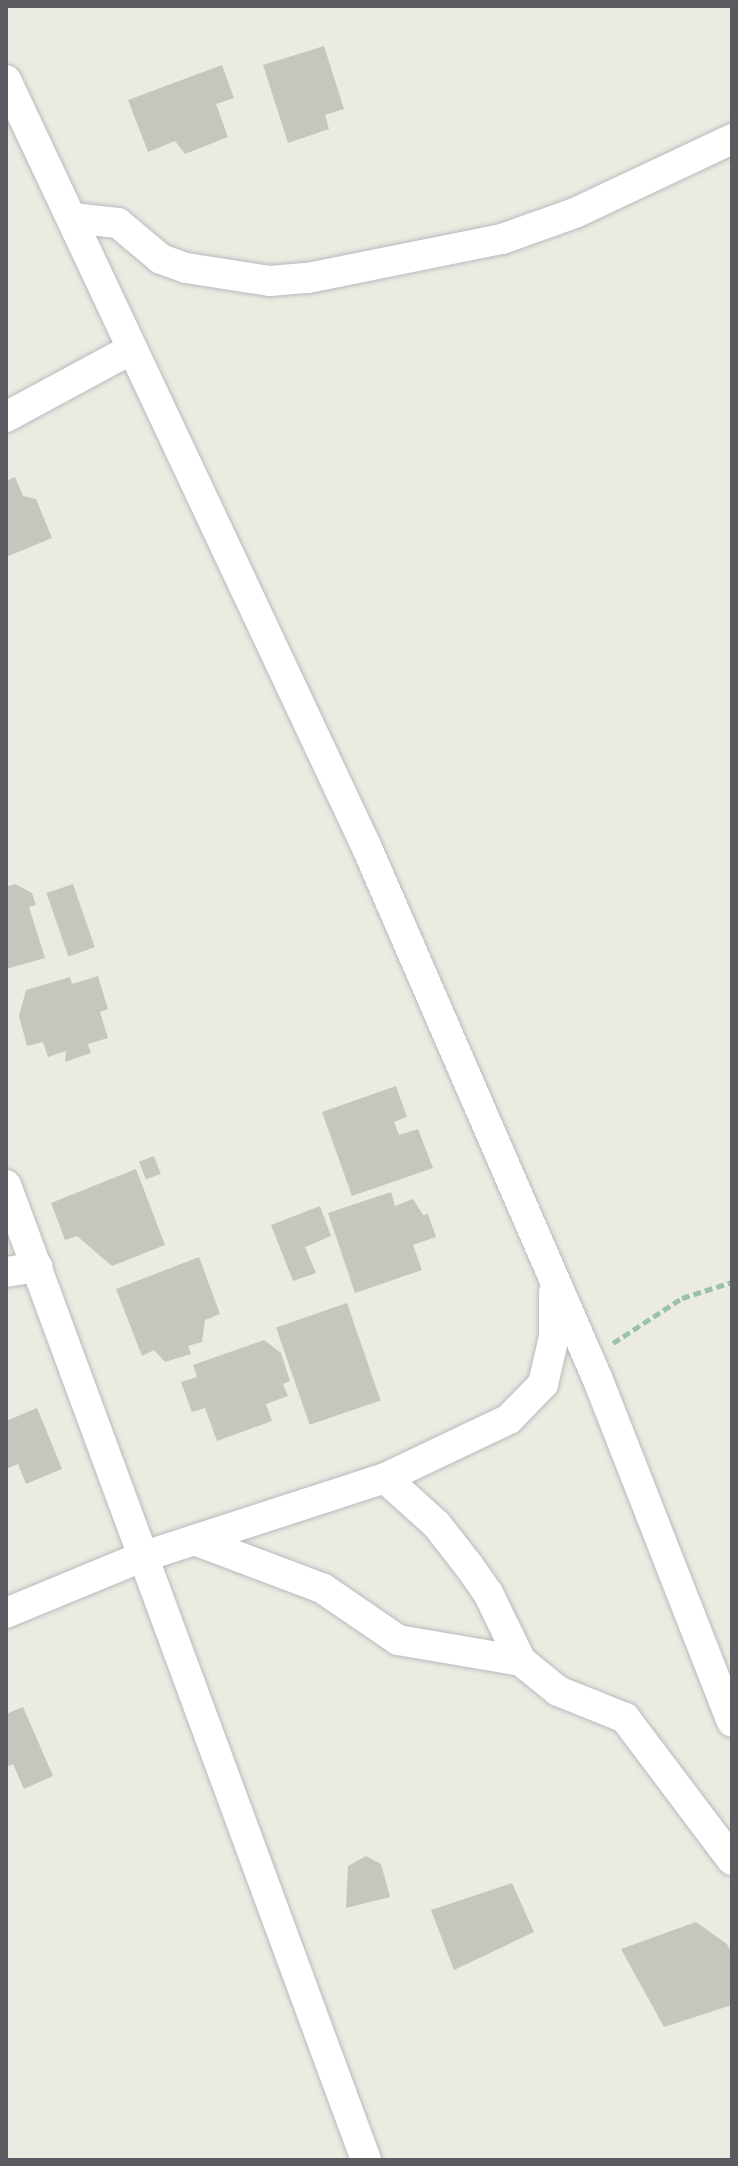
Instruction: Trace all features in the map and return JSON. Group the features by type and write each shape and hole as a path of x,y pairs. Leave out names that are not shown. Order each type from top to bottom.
{"street":[{"path":"6,80 317,736 588,1357 732,1722"},
{"path":"72,218 118,223 161,259 186,268 270,281 308,278 502,239 575,213 732,139"},
{"path":"6,417 132,349"},
{"path":"6,1185 366,2160"},
{"path":"6,1272 38,1267"},
{"path":"6,1613 142,1557 385,1478 509,1419 527,1404 543,1384 548,1364 554,1280"},
{"path":"385,1478 437,1525 469,1566 488,1593 521,1661 558,1691 625,1718 732,1860"},
{"path":"194,1540 322,1588 398,1640 457,1655 521,1661"}],"path":[{"path":"588,1357 649,1324 682,1298 732,1282"}],"building":[{"path":"324,46 344,109 325,115 329,129 288,143 263,65"},
{"path":"222,65 234,98 216,104 228,137 185,154 175,141 148,152 128,100"},
{"path":"15,477 23,496 36,499 52,538 6,557 6,481"},
{"path":"15,884 32,893 36,905 29,907 45,958 6,969 6,887"},
{"path":"73,884 95,947 68,956 47,893"},
{"path":"98,976 108,1009 100,1012 108,1038 88,1044 91,1053 65,1062 66,1051 48,1057 43,1042 27,1046 19,1016 26,990 70,977 72,984"},
{"path":"396,1086 407,1117 394,1122 399,1135 418,1129 433,1168 352,1196 322,1112"},
{"path":"154,1156 161,1174 146,1179 139,1162"},
{"path":"136,1169 165,1245 112,1266 77,1236 65,1240 51,1203"},
{"path":"391,1192 395,1206 413,1199 423,1215 428,1214 436,1237 413,1245 422,1270 355,1293 328,1213"},
{"path":"320,1206 331,1236 305,1247 316,1273 293,1281 271,1225"},
{"path":"199,1257 220,1314 205,1320 202,1342 188,1346 191,1354 165,1362 154,1350 142,1356 116,1289"},
{"path":"347,1303 381,1400 310,1425 276,1327"},
{"path":"264,1340 281,1353 290,1381 283,1384 288,1396 266,1404 272,1421 217,1441 205,1408 192,1412 181,1382 197,1377 193,1365"},
{"path":"37,1408 62,1469 26,1484 18,1464 6,1469 6,1421"},
{"path":"23,1707 53,1776 24,1789 13,1764 6,1767 6,1714"},
{"path":"366,1856 381,1864 390,1897 346,1908 348,1866"},
{"path":"512,1883 534,1932 454,1970 431,1910"},
{"path":"696,1922 727,1944 732,1954 732,2005 664,2027 621,1949"}]}
